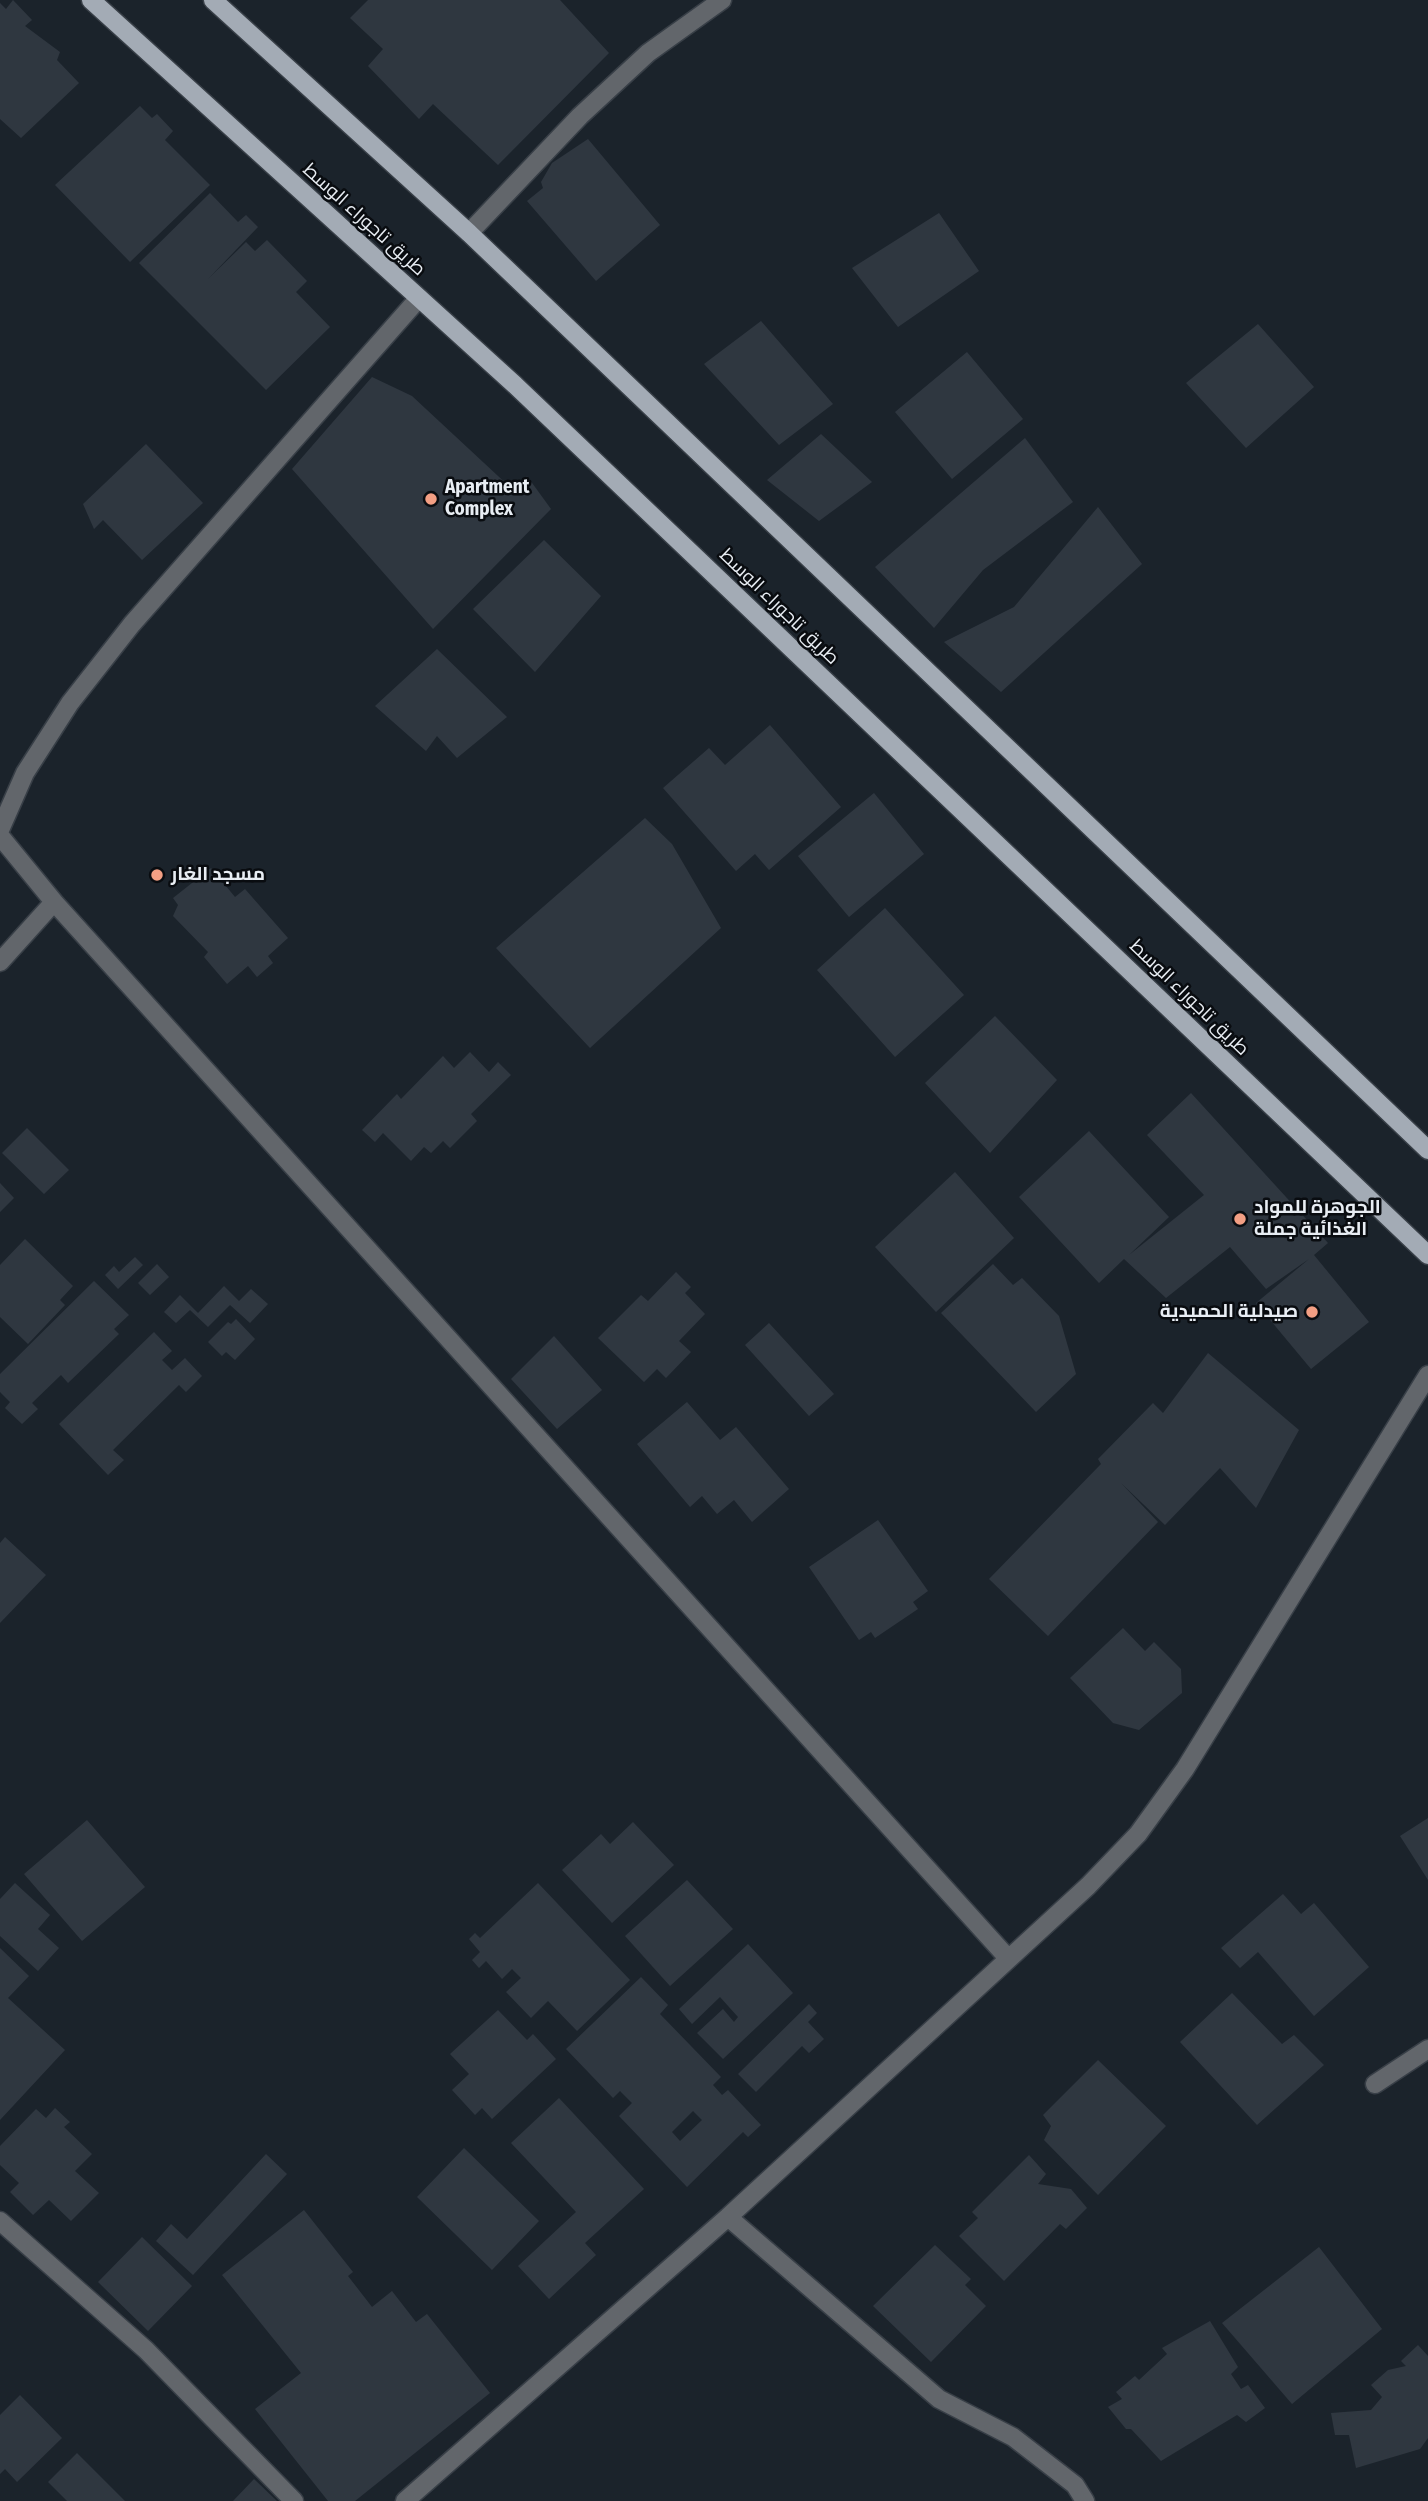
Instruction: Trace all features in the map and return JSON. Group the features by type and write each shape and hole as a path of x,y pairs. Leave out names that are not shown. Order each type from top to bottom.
{"main road":[{"name":"طريق تاجوراء الوسط","path":"91,0 545,414 1428,1255"},
{"path":"214,0 469,233 1428,1150"}],"street":[{"path":"469,233 580,116 648,53 722,0"},
{"path":"0,830 25,773 70,703 101,663 419,298"},
{"path":"0,836 54,902 1007,1957"},
{"path":"0,962 54,902"},
{"path":"414,2499 728,2217 1007,1957 1088,1886 1138,1834 1185,1769 1428,1375"},
{"path":"1375,2084 1428,2049"},
{"path":"728,2217 939,2399 1013,2437 1075,2485 1086,2501"},
{"path":"0,2221 146,2350 293,2501"}],"building":[{"path":"13,0 32,20 25,26 60,52 57,60 79,83 21,138 0,119 0,3 6,9"},
{"path":"368,0 560,0 609,53 498,165 433,104 419,119 368,66 383,49 350,18"},
{"path":"140,106 152,118 157,114 173,131 165,140 210,185 130,262 55,185"},
{"path":"588,139 660,225 596,281 527,201 543,188 541,182 552,163"},
{"path":"210,193 238,222 246,215 258,227 208,279 246,242 255,251 267,240 307,281 296,292 330,327 266,390 139,263"},
{"path":"939,213 979,271 898,327 852,268"},
{"path":"761,321 833,404 779,445 704,364"},
{"path":"1258,324 1314,387 1246,448 1186,383"},
{"path":"967,352 1023,419 952,479 895,412"},
{"name":"Apartment Complex","path":"372,377 412,396 512,489 527,476 551,509 433,629 292,469"},
{"path":"821,434 872,482 819,521 767,480"},
{"path":"1025,438 1073,502 983,570 934,628 875,567"},
{"path":"146,444 203,503 142,560 103,520 94,529 83,504"},
{"path":"1098,507 1142,564 1001,692 944,642 1014,607"},
{"path":"544,540 601,596 535,672 473,609"},
{"path":"437,649 507,717 457,758 437,736 426,751 375,706"},
{"path":"770,725 841,807 769,870 755,854 736,871 663,788 709,748 725,765"},
{"path":"874,793 924,854 849,917 798,856"},
{"path":"645,818 672,844 721,928 590,1048 496,948"},
{"path":"211,868 235,897 245,889 288,938 268,956 273,963 257,977 248,966 227,984 204,957 208,952 173,916 178,905 173,898"},
{"path":"885,908 964,995 895,1057 817,970"},
{"path":"995,1016 1057,1080 990,1153 925,1083"},
{"path":"470,1052 489,1072 498,1062 511,1075 471,1114 477,1121 450,1148 443,1141 431,1153 424,1147 411,1161 383,1133 375,1142 362,1130 397,1094 401,1099 443,1056 454,1068"},
{"path":"1191,1093 1328,1243 1314,1255 1369,1322 1311,1369 1256,1303 1309,1259 1266,1289 1230,1247 1166,1298 1124,1259 1099,1283 1019,1197 1089,1131 1169,1217 1129,1255 1204,1195 1147,1135"},
{"path":"27,1128 69,1170 44,1194 2,1153"},
{"path":"955,1172 1014,1238 936,1312 875,1247"},
{"path":"0,1183 14,1198 0,1212"},
{"path":"25,1239 73,1286 60,1300 65,1305 28,1344 0,1317 0,1265"},
{"path":"135,1257 143,1265 118,1289 105,1275 114,1266 119,1272"},
{"path":"157,1264 169,1277 150,1295 138,1283"},
{"path":"993,1264 1013,1285 1022,1278 1059,1316 1076,1374 1036,1412 941,1313"},
{"path":"676,1272 691,1287 685,1293 705,1314 679,1341 691,1352 666,1378 657,1369 644,1382 598,1338 641,1295 648,1301"},
{"path":"94,1281 129,1315 114,1329 119,1334 68,1383 61,1375 32,1403 38,1409 22,1424 5,1408 10,1402 0,1392 0,1374"},
{"path":"224,1286 239,1301 251,1289 268,1304 250,1323 230,1305 208,1327 190,1310 176,1323 164,1312 180,1295 198,1313"},
{"path":"236,1319 255,1339 235,1360 226,1352 222,1356 208,1342 228,1322 231,1324"},
{"path":"769,1323 834,1394 809,1416 745,1345"},
{"path":"154,1332 172,1351 162,1360 172,1370 185,1358 202,1376 186,1392 179,1385 113,1450 124,1460 108,1475 59,1424"},
{"path":"554,1336 602,1390 557,1429 511,1379"},
{"path":"1208,1353 1299,1430 1256,1508 1220,1468 1165,1525 1121,1483 1158,1522 1048,1636 989,1579 1101,1464 1098,1459 1153,1403 1163,1413"},
{"path":"687,1402 720,1440 736,1427 789,1489 752,1522 734,1500 717,1514 702,1496 690,1507 637,1444"},
{"path":"878,1520 928,1591 913,1602 918,1609 875,1638 871,1632 859,1640 809,1567"},
{"path":"5,1537 46,1575 0,1623 0,1543"},
{"path":"1123,1628 1145,1651 1154,1642 1181,1669 1182,1693 1139,1730 1113,1723 1070,1678"},
{"path":"1428,1818 1428,1880 1400,1836"},
{"path":"87,1820 145,1887 82,1941 24,1874"},
{"path":"633,1822 674,1865 612,1923 562,1870 601,1834 610,1844"},
{"path":"687,1880 733,1929 670,1986 625,1936"},
{"path":"15,1883 50,1915 38,1929 59,1948 38,1971 0,1936 0,1899"},
{"path":"538,1883 630,1980 577,2031 548,2001 531,2018 506,1992 521,1978 512,1969 502,1979 486,1961 479,1968 472,1960 480,1952 469,1939 475,1933 480,1938"},
{"path":"1283,1894 1301,1914 1314,1903 1369,1967 1314,2016 1258,1952 1240,1968 1221,1948"},
{"path":"748,1944 793,1993 723,2059 697,2033 723,2009 734,2022 738,2017 720,1997 692,2024 679,2009"},
{"path":"0,1948 29,1976 8,1998 65,2050 0,2120"},
{"path":"641,1977 668,2005 660,2014 721,2077 713,2085 722,2095 728,2090 761,2125 748,2137 743,2132 687,2187 619,2116 632,2103 620,2091 613,2098 566,2049","holes":["693,2111 702,2120 680,2141 672,2132"]},
{"path":"1232,1993 1282,2044 1294,2035 1324,2065 1257,2125 1180,2042"},
{"path":"809,2004 817,2013 808,2022 824,2039 809,2053 802,2046 756,2092 738,2074"},
{"path":"498,2010 527,2040 533,2034 556,2059 492,2119 482,2108 475,2115 452,2090 469,2074 450,2054"},
{"path":"1098,2060 1166,2126 1098,2195 1044,2140 1051,2126 1043,2115"},
{"path":"559,2098 644,2189 585,2243 596,2255 549,2299 518,2266 576,2212 511,2143"},
{"path":"55,2108 70,2122 64,2127 92,2154 75,2171 99,2193 71,2221 49,2200 33,2215 10,2192 19,2183 0,2165 0,2146 36,2109 46,2118"},
{"path":"464,2148 539,2221 492,2270 417,2197"},
{"path":"266,2154 287,2174 193,2275 156,2241 171,2224 187,2239"},
{"path":"1029,2155 1046,2174 1038,2184 1071,2189 1087,2208 1066,2229 1060,2224 1004,2281 959,2236 978,2218 972,2212"},
{"path":"304,2210 353,2272 348,2276 372,2307 392,2291 416,2322 427,2314 490,2393 355,2501 328,2501 255,2409 301,2373 222,2275"},
{"path":"142,2237 192,2286 148,2331 98,2282"},
{"path":"935,2245 971,2279 965,2285 986,2306 931,2362 873,2306"},
{"path":"1319,2247 1382,2329 1292,2404 1222,2323"},
{"path":"1210,2321 1238,2367 1231,2374 1241,2389 1248,2385 1265,2408 1246,2422 1237,2415 1161,2461 1131,2429 1126,2429 1108,2407 1122,2399 1116,2392 1135,2376 1139,2380 1167,2354 1162,2348"},
{"path":"1418,2345 1428,2356 1428,2438 1420,2449 1356,2468 1349,2435 1335,2435 1331,2413 1371,2410 1382,2397 1371,2385 1388,2370 1406,2366 1401,2361"},
{"path":"20,2395 62,2438 17,2482 5,2469 0,2474 0,2415"},
{"path":"77,2453 125,2501 67,2501 48,2482"},
{"path":"254,2479 277,2501 233,2501"}],"place":[{"name":"Apartment Complex","path":"431,499"},
{"name":"مسجد الغار","path":"157,875"},
{"name":"الجوهرة للمواد الغذائية جملة","path":"1240,1219"},
{"name":"صيدلية الحميدية","path":"1312,1312"}]}
